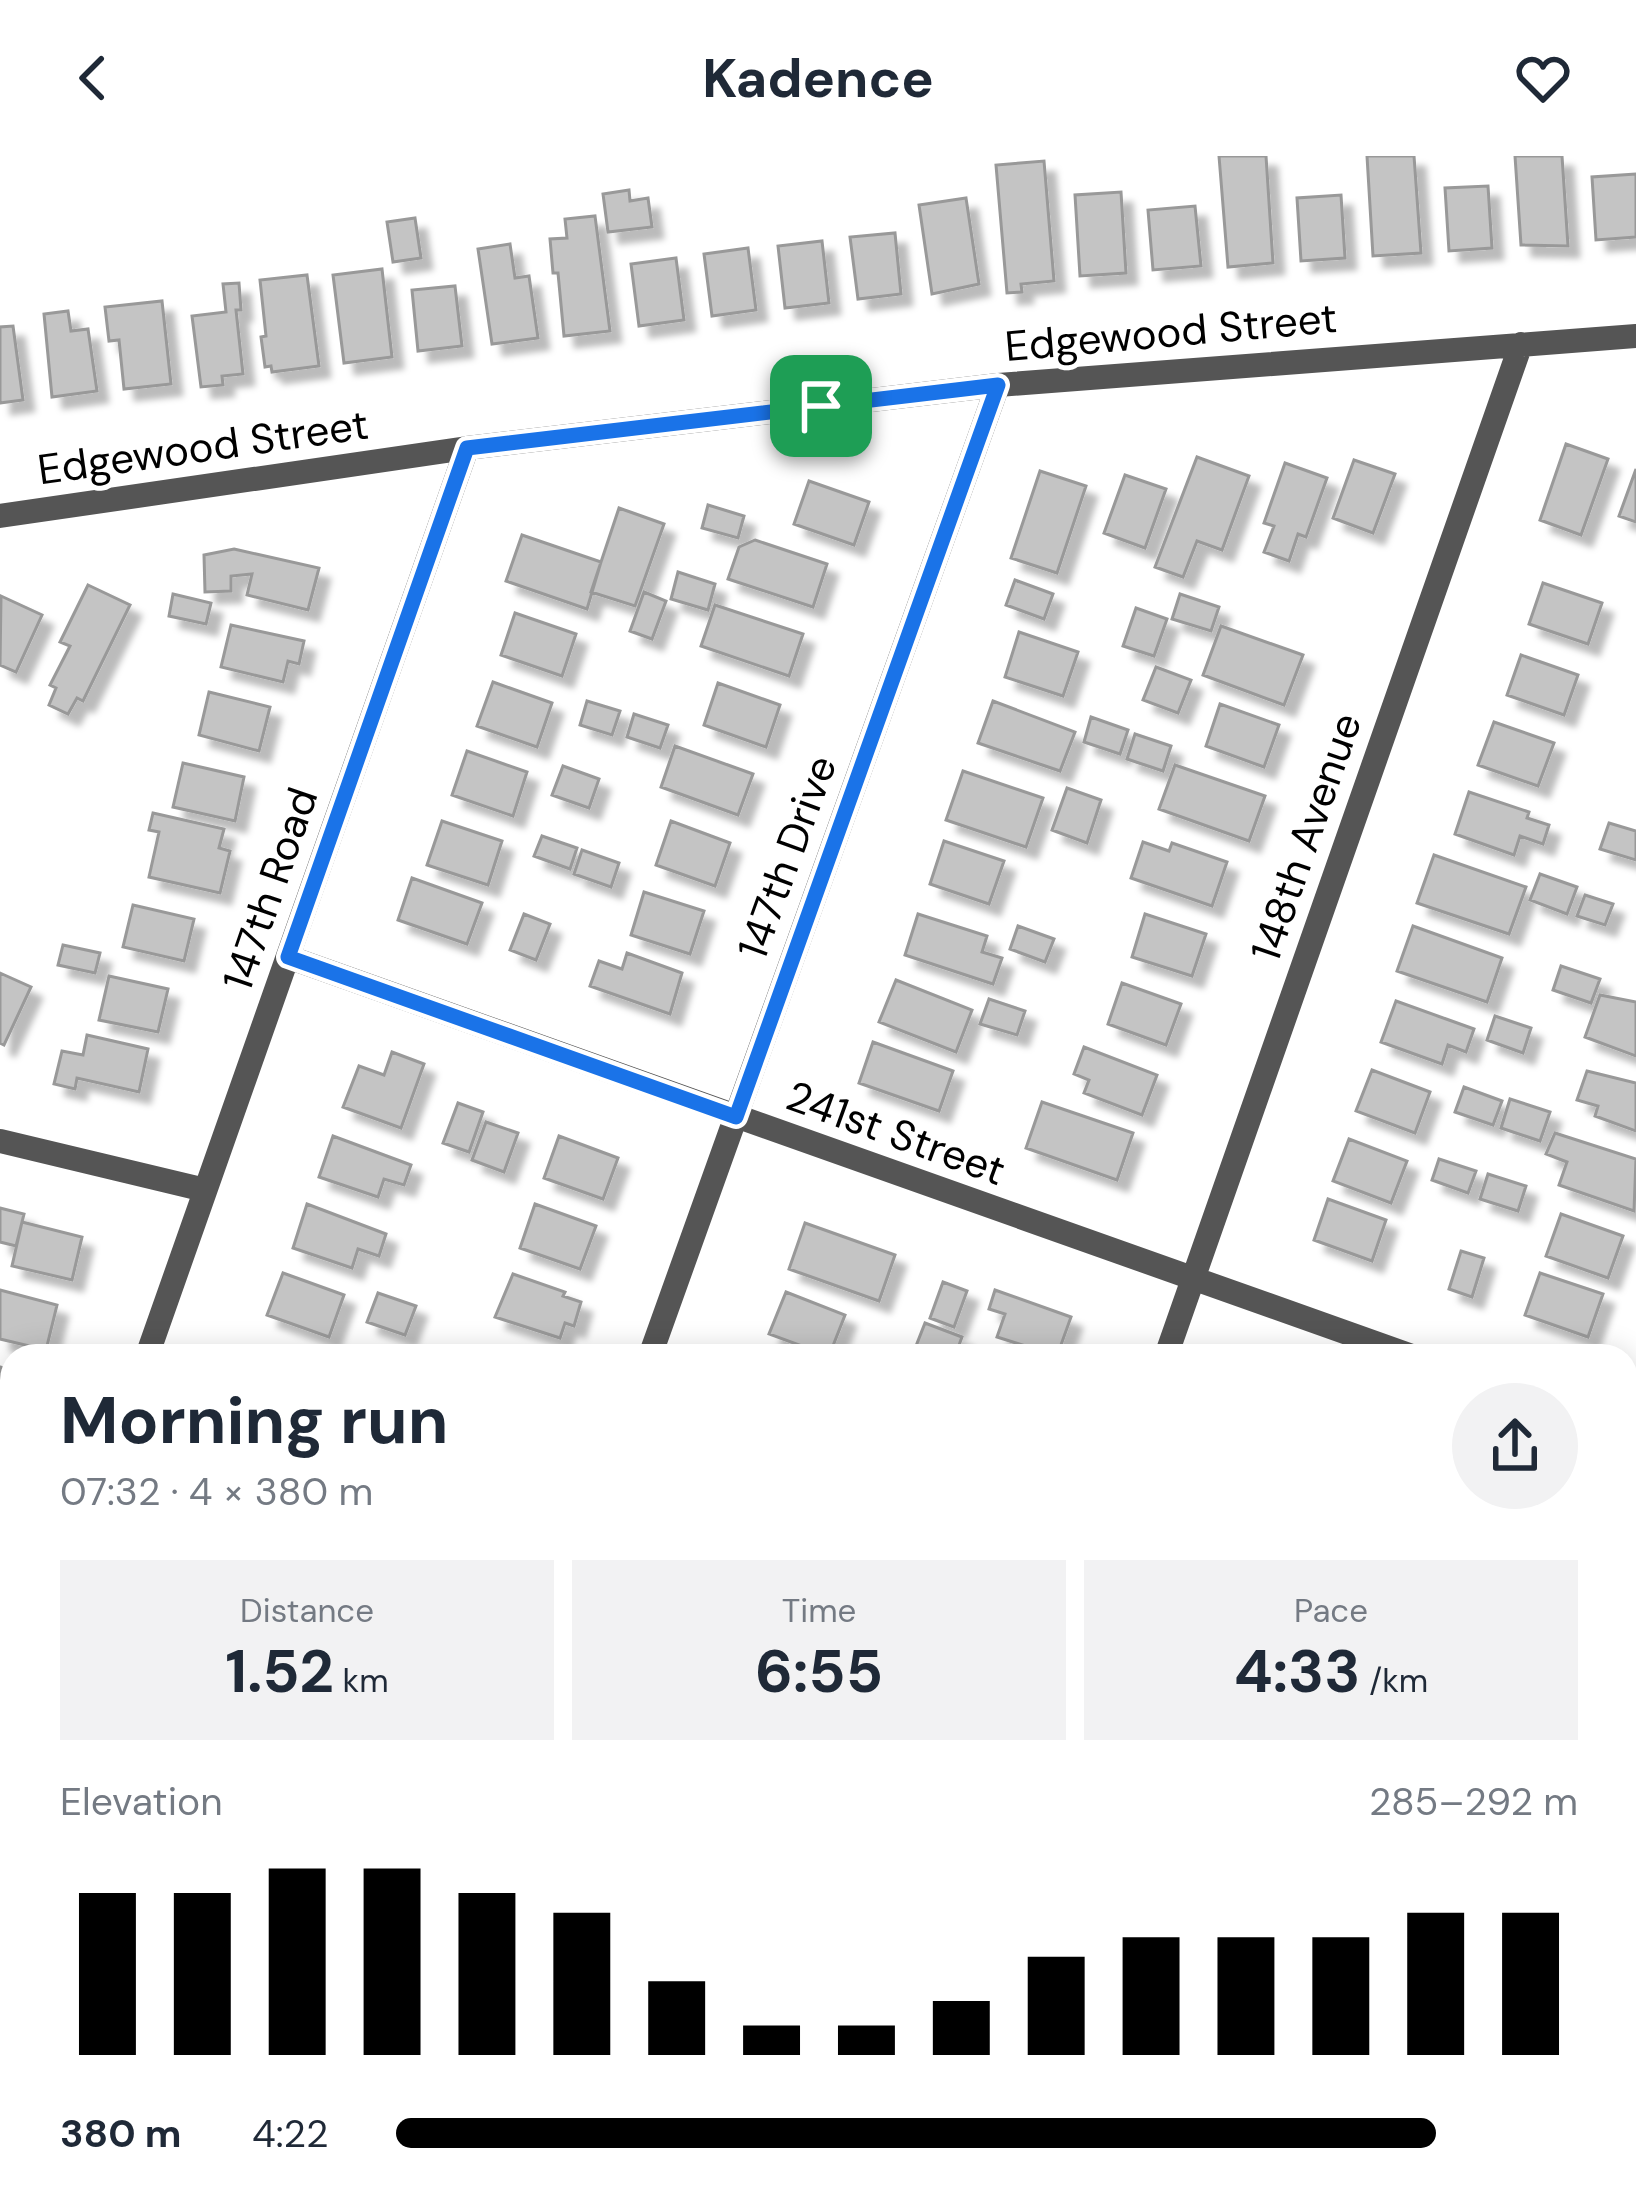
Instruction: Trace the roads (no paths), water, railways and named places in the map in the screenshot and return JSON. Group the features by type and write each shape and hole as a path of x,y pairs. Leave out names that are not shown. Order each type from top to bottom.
{"street":[{"name":"Edgewood Street","path":"0,516 467,448 998,385 1636,336"},
{"name":"148th Avenue","path":"1170,1344 1521,344"},
{"name":"147th Drive","path":"654,1344 998,385"},
{"name":"147th Road","path":"151,1344 467,448"},
{"name":"241st Street","path":"288,957 1377,1344"},
{"path":"0,1141 206,1190"}]}
